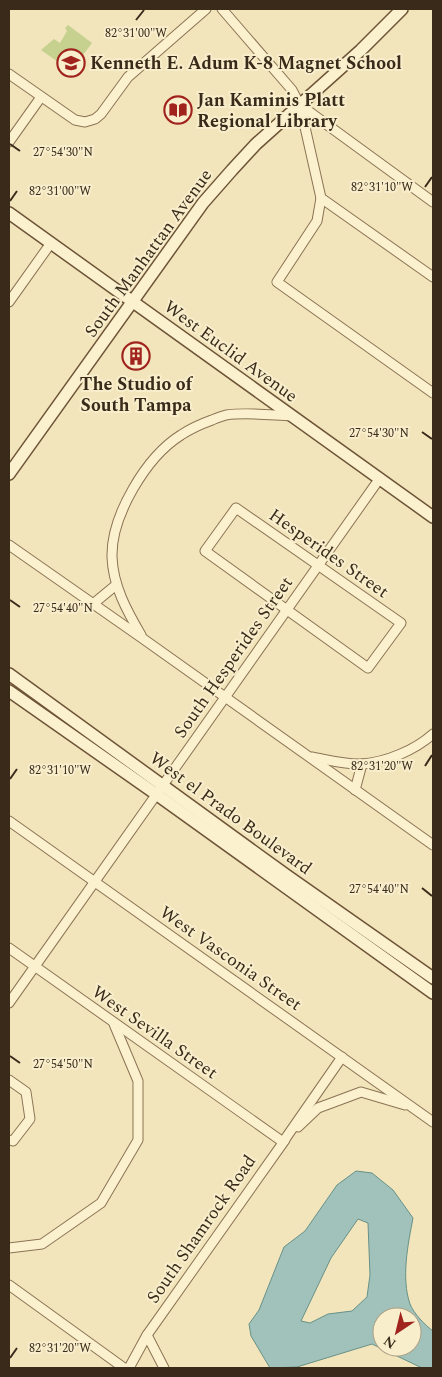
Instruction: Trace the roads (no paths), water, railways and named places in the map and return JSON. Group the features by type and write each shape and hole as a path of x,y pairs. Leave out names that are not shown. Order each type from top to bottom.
{"street":[{"path":"9,74 75,120 85,122 101,114 128,77 206,9"},
{"path":"222,9 292,90 300,105 321,198 317,221 277,282 433,393"},
{"name":"South Manhattan Avenue","path":"9,474 186,225 232,170 256,144 362,50 402,9"},
{"path":"9,142 41,97"},
{"path":"300,105 433,202"},
{"path":"321,198 433,277"},
{"name":"West Euclid Avenue","path":"9,213 433,517"},
{"path":"9,302 51,243"},
{"path":"142,638 126,609 116,584 112,557 114,537 120,514 131,492 154,460 168,445 181,435 202,424 225,415 291,416"},
{"name":"South Hesperides Street","path":"9,1002 380,478"},
{"name":"Hesperides Street","path":"236,508 317,566 401,622 368,668 287,609 205,551 236,508"},
{"path":"9,545 310,756 433,845"},
{"path":"93,604 116,584"},
{"name":"West el Prado Boulevard","path":"9,674 57,709 159,790 283,879 433,993"},
{"name":"West el Prado Boulevard","path":"9,691 49,720 159,790"},
{"path":"49,720 57,709"},
{"path":"310,756 362,764 389,758 413,749 433,734"},
{"path":"355,790 362,764"},
{"name":"West Vasconia Street","path":"9,821 433,1122"},
{"name":"West el Prado Boulevard","path":"283,879 410,961 433,978"},
{"name":"West Sevilla Street","path":"9,948 283,1142"},
{"path":"403,972 410,961"},
{"path":"9,1248 42,1244 101,1203 138,1140 138,1081 113,1022"},
{"name":"South Shamrock Road","path":"129,1368 146,1335 342,1057"},
{"path":"9,1080 26,1092 30,1119 13,1141 9,1140"},
{"name":"South Shamrock Road","path":"283,1142 318,1108 361,1092 414,1108"},
{"path":"9,1285 124,1368"},
{"path":"146,1335 164,1368"}],"water":[{"path":"356,1171 372,1173 393,1190 413,1218 406,1261 407,1294 412,1307 372,1307 372,1344 297,1367 270,1368 251,1336 249,1324 259,1310 284,1247 305,1231 337,1185","holes":["358,1219 368,1223 370,1275 367,1297 352,1311 328,1314 310,1323 301,1321 331,1258"]},
{"path":"422,1321 433,1331 433,1368 422,1368 399,1357 422,1357"}],"place":[{"name":"Kenneth E. Adum K-8 Magnet School","path":"71,63"},
{"name":"Jan Kaminis Platt Regional Library","path":"178,110"},
{"name":"The Studio of South Tampa","path":"136,356"}]}
